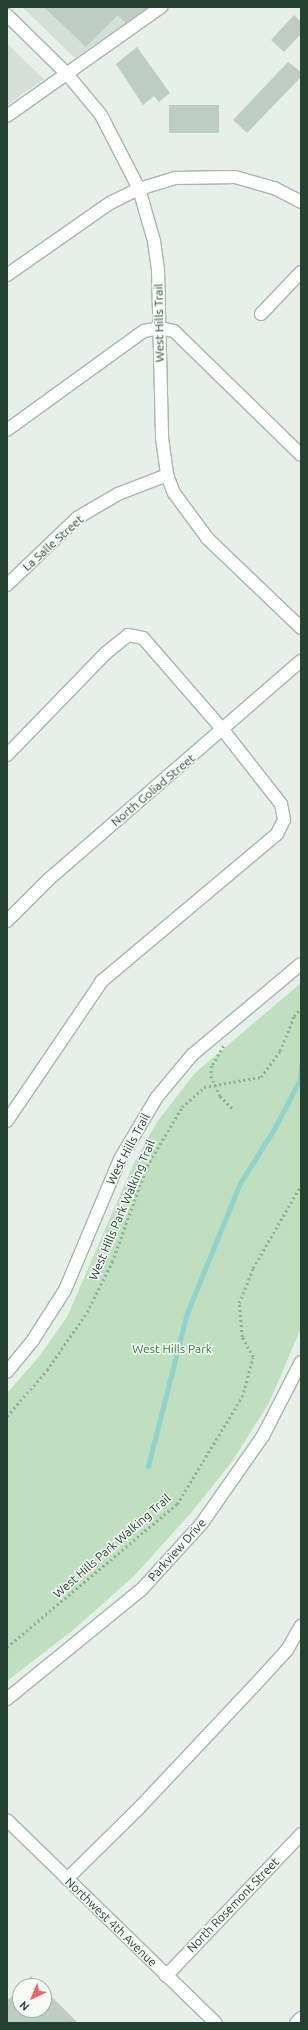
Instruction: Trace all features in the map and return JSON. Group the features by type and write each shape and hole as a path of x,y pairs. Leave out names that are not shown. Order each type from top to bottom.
{"street":[{"path":"7,116 161,7"},
{"name":"West Hills Trail","path":"7,16 67,74 101,115 139,189 154,241 159,328 162,438 167,475 174,494 194,524 301,628"},
{"path":"7,275 110,203 139,189 175,178 235,177 274,188 301,202"},
{"path":"261,314 301,272"},
{"path":"7,430 144,331 159,328 174,331 301,455"},
{"name":"La Salle Street","path":"7,585 77,518 118,494 167,475"},
{"path":"7,755 106,653 128,635 143,638 223,730 280,804 284,820 277,834 102,981 7,1121"},
{"name":"North Goliad Street","path":"7,921 49,879 301,661"},
{"name":"West Hills Trail","path":"7,1372 33,1340 65,1290 120,1159 157,1097 192,1055 301,964"},
{"name":"Parkview Drive","path":"7,1699 104,1622 182,1546 246,1463 301,1362"},
{"path":"67,1879 140,1808 254,1686 287,1650 301,1626"},
{"name":"Northwest 4th Avenue","path":"7,1820 216,2023"},
{"name":"North Rosemont Street","path":"166,1976 301,1834"},
{"path":"296,2023 301,2018"}],"path":[{"name":"West Hills Park Walking Trail","path":"7,1416 47,1370 87,1312 112,1262 145,1172 166,1130 188,1099 213,1084 261,1077 280,1051 294,1016 301,1008"},
{"path":"222,1043 226,1048 212,1066 213,1084 234,1110"},
{"name":"West Hills Park Walking Trail","path":"7,1647 177,1504 242,1397 253,1358 242,1337 239,1303 249,1275 301,1185"}],"shaded area":[{"path":"22,7 150,7 75,58"},
{"path":"7,44 44,79 7,105"}],"green space":[{"name":"West Hills Park","path":"301,983 301,1328 269,1403 231,1463 190,1514 135,1575 72,1631 7,1681 7,1393 38,1358 67,1317 133,1165 157,1122 195,1073"}],"building":[{"path":"44,7 148,7 126,23 118,15 86,47"},
{"path":"294,15 301,22 301,34 284,52 271,40"},
{"path":"137,47 170,93 159,102 154,96 143,105 116,64"},
{"path":"288,62 301,72 301,77 247,133 233,120"},
{"path":"169,105 219,105 219,133 169,133"},
{"path":"12,1996 12,2018 52,2018 52,1997 78,2023 7,2023 7,2001"}],"waterway":[{"path":"148,1466 187,1313 240,1183 274,1129 300,1079 301,1065"}]}
